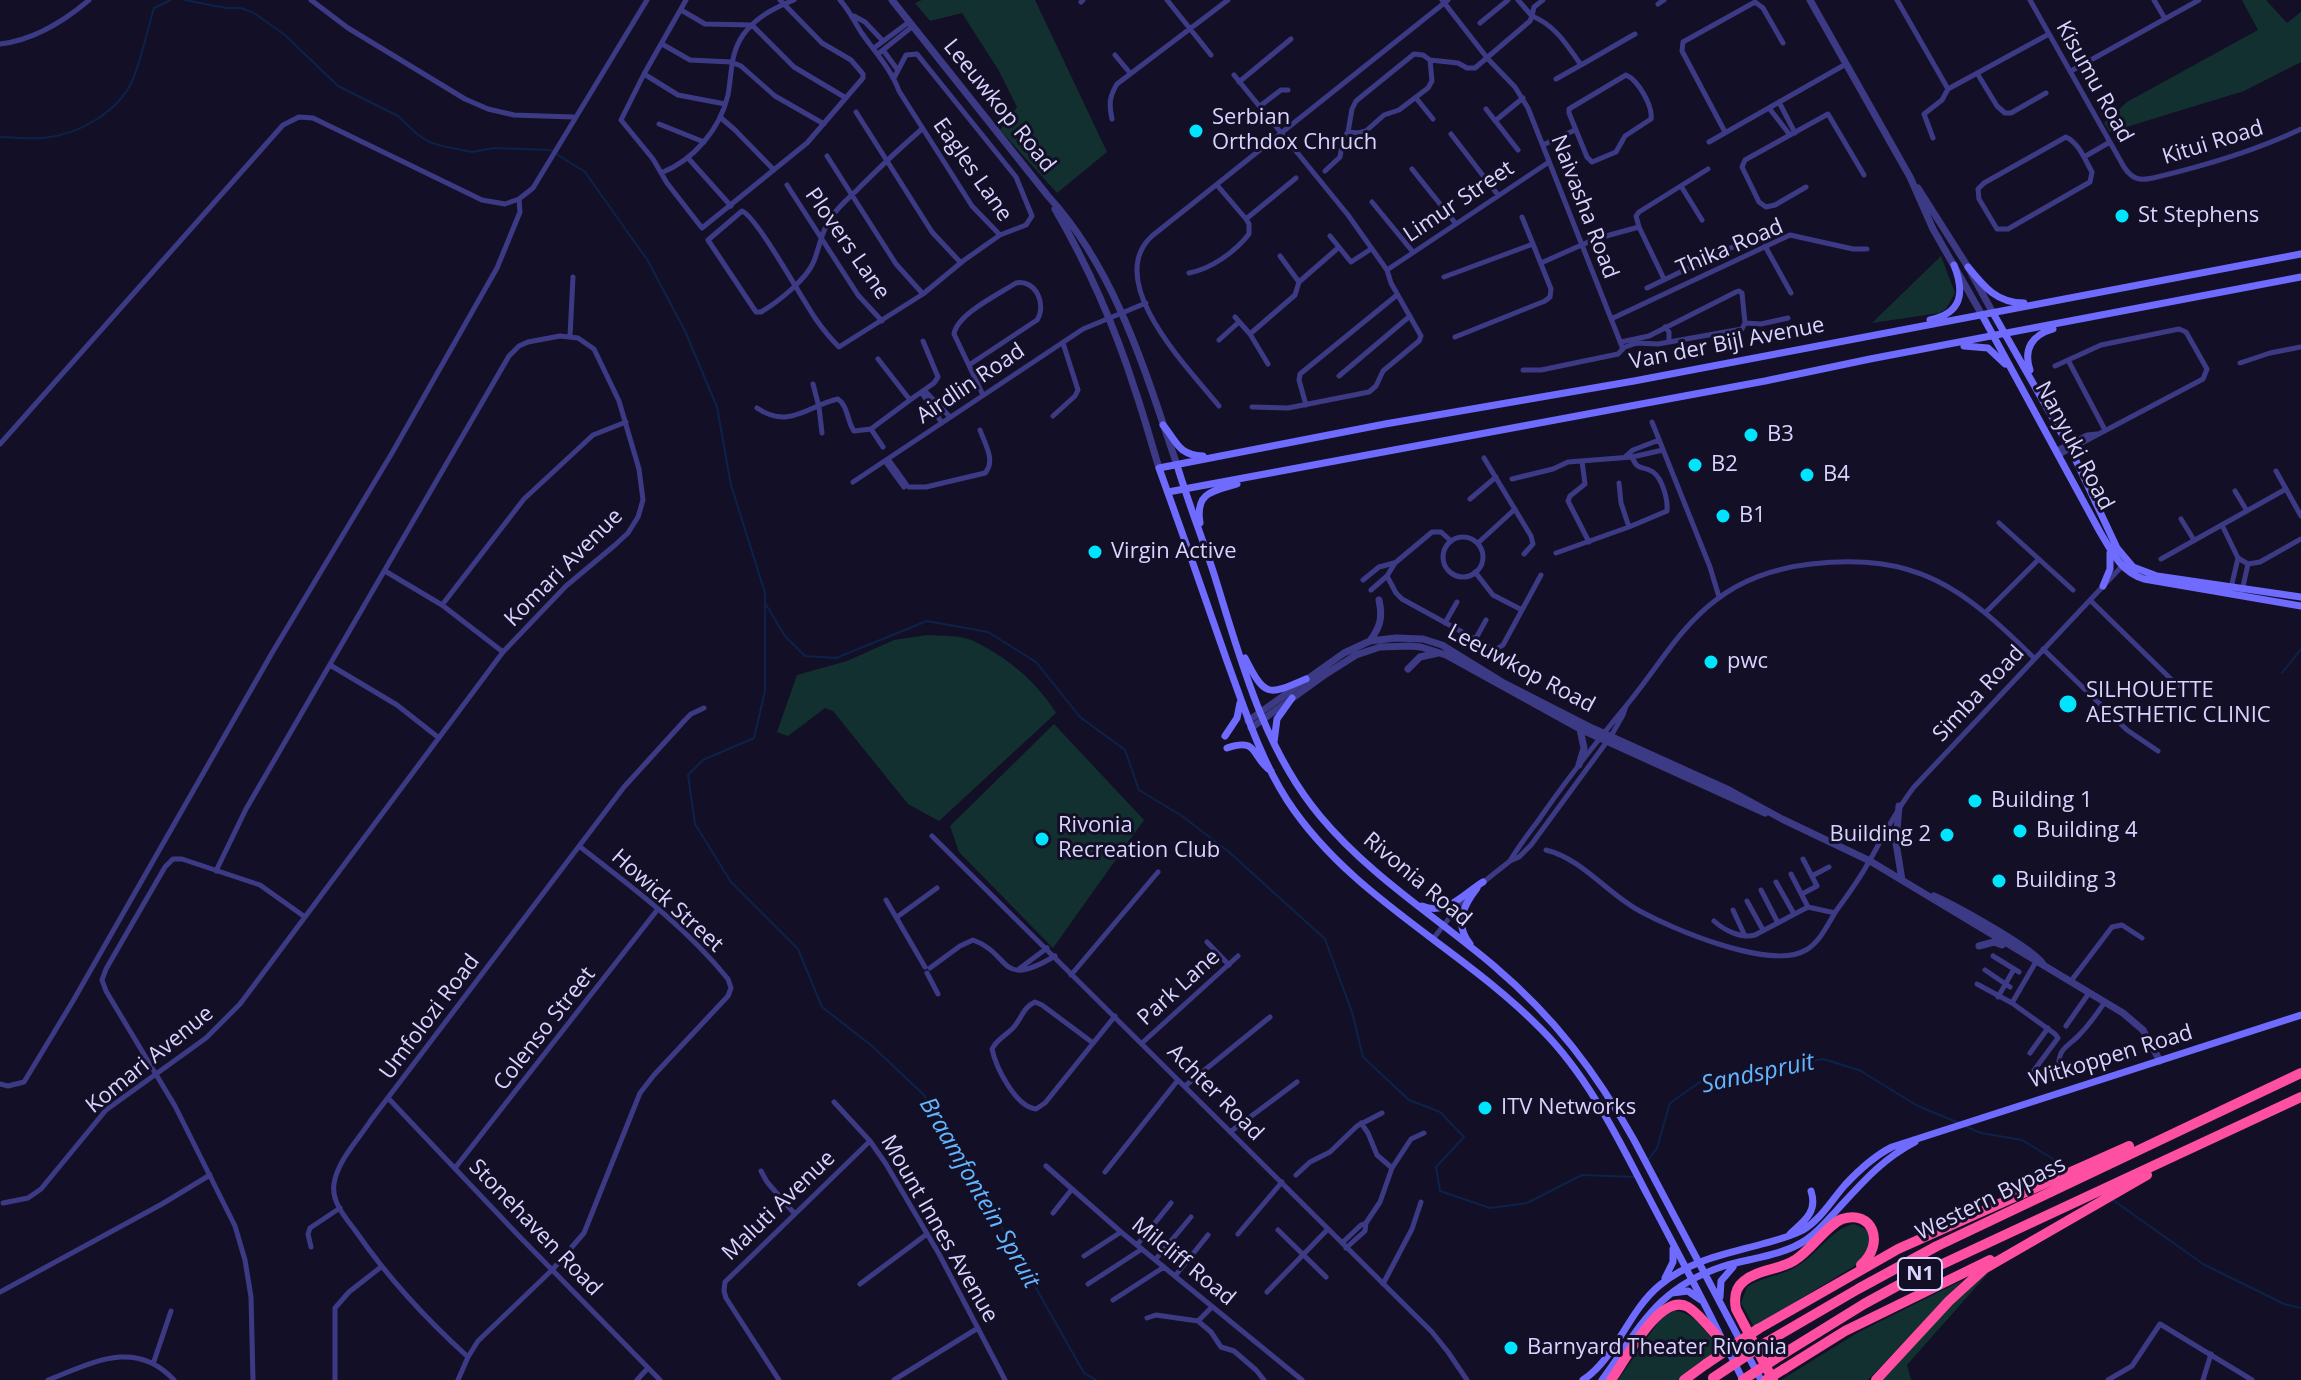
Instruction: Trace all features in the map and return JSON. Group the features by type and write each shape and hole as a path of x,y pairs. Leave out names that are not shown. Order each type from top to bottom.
{"highway":[{"name":"Western Bypass","path":"1711,1379 1858,1289 2052,1186 2173,1127 2213,1114 2301,1073"},
{"path":"1876,1380 1966,1285 1994,1262 2035,1239 2076,1209 2120,1185 2301,1097"},
{"path":"1684,1380 1758,1329 1898,1249 2052,1186"},
{"name":"Western Bypass","path":"1743,1380 1906,1281 2076,1209"},
{"path":"1773,1380 1736,1309 1735,1298 1739,1286 1751,1276 1794,1261 1832,1226 1844,1218 1854,1218 1867,1224 1874,1234 1875,1247 1869,1258 1848,1277"},
{"path":"1764,1380 1872,1317 2035,1239"},
{"path":"1611,1380 1656,1317 1673,1305 1683,1305 1692,1310 1724,1343"}],"main road":[{"name":"Van der Bijl Avenue","path":"1159,468 2301,254"},
{"path":"1866,336 1950,313 1960,294 1960,282 1954,265"},
{"path":"1968,267 1989,291 2004,300 2048,302"},
{"name":"Van der Bijl Avenue","path":"1168,492 2301,277"},
{"name":"Nanyuki Road","path":"1993,313 2070,447 2124,564"},
{"name":"Nanyuki Road","path":"1982,315 2107,543 2124,564"},
{"path":"2039,391 2027,358 2031,341 2044,331 2086,319"},
{"path":"1926,349 1983,346 2013,370"},
{"path":"1163,425 1185,453 1211,457"},
{"name":"Rivonia Road","path":"1177,465 1261,716 1292,777 1319,815 1367,867 1491,964 1540,1008 1565,1036 1601,1084 1634,1140 1764,1380"},
{"name":"Rivonia Road","path":"1159,468 1249,724 1282,792 1348,872 1541,1028 1581,1078 1622,1146 1743,1380"},
{"path":"1206,549 1199,514 1207,494 1278,473"},
{"path":"2103,586 2111,565 2107,543"},
{"path":"2124,564 2135,576 2144,579 2230,591 2301,606"},
{"path":"2241,594 2301,597"},
{"path":"1232,631 1263,688 1278,691 1306,679"},
{"path":"1274,744 1277,719 1292,698"},
{"path":"1225,736 1237,718 1241,701"},
{"path":"1227,748 1248,745 1265,767 1273,772"},
{"path":"1390,886 1422,906 1437,909 1452,904 1482,883"},
{"path":"1482,883 1466,904 1460,923 1466,940 1491,964"},
{"name":"Witkoppen Road","path":"1583,1380 1595,1371 1639,1307 1661,1283 1686,1268 1720,1254 1785,1238 1802,1230 1881,1153 1901,1143 1980,1117 2301,1015"},
{"name":"Witkoppen Road","path":"1602,1380 1644,1319 1666,1296 1704,1273 1782,1251 1808,1239 1886,1160 1933,1133"},
{"path":"1785,1238 1811,1212 1814,1204 1811,1191"},
{"path":"1661,1283 1673,1262 1672,1242"},
{"path":"1722,1307 1721,1281 1728,1270 1740,1262"},
{"path":"1666,1296 1688,1291 1705,1304"}],"street":[{"path":"0,44 18,42 36,35 89,0"},
{"path":"311,0 358,35 465,99 514,115 574,117"},
{"path":"0,444 273,135 292,119 306,116 320,120 482,200 505,204 519,199 533,188 647,0"},
{"path":"686,0 621,120 702,228 807,143 862,79 863,74 848,58 822,43 782,2"},
{"path":"661,173 688,158 704,142 720,117 731,62 738,44 752,25 782,2 794,0"},
{"path":"840,0 858,27 897,69"},
{"name":"Leeuwkop Road","path":"892,0 1079,233 1122,312"},
{"path":"1167,0 1211,55"},
{"path":"1112,119 1109,104 1117,84 1228,0"},
{"path":"1480,23 1508,0"},
{"path":"1518,0 1532,16 1559,35 1581,65"},
{"path":"1325,171 1340,157 1356,101 1412,55 1419,53 1430,60 1458,63 1472,69 1526,26 1534,7 1543,0"},
{"path":"1658,4 1664,0"},
{"name":"Nanyuki Road","path":"1810,0 1910,177 1968,267 1993,313"},
{"path":"1897,0 1948,89"},
{"name":"Kisumu Road","path":"2030,0 2133,178"},
{"path":"2154,0 2164,17"},
{"path":"2071,71 2199,0"},
{"path":"1219,406 1159,332 1136,274 1140,248 1444,1"},
{"name":"Naivasha Road","path":"1444,1 1488,59 1523,98 1622,345"},
{"path":"1725,132 1682,51 1682,44 1752,3 1758,3 1783,43"},
{"path":"681,9 705,24 752,25 791,65 846,98"},
{"path":"853,16 865,22 883,41"},
{"path":"878,51 911,24"},
{"path":"878,51 883,41 911,24"},
{"path":"1556,79 1635,34"},
{"path":"1933,138 1924,114 1942,100 1948,89 2049,34"},
{"path":"1239,82 1291,39"},
{"path":"662,44 684,59 731,62 741,66 775,96 824,124"},
{"name":"Eagles Lane","path":"795,285 819,323 839,347 923,294 1000,235 969,202 899,91 878,51"},
{"path":"894,78 906,55 917,54 1019,182 1031,219 1018,229 1000,235"},
{"path":"1115,55 1130,73"},
{"path":"1348,132 1366,131 1382,117 1396,112 1416,98 1431,83 1430,60"},
{"path":"1709,142 1847,63"},
{"path":"1977,73 1997,106 2005,113 2011,113 2046,93"},
{"path":"644,74 678,95 725,104"},
{"path":"1234,75 1334,196 1387,270 1397,295 1421,334 1419,341 1383,371 1373,389 1363,394 1288,408 1252,407"},
{"path":"1626,75 1633,78 1652,112 1648,123 1625,136 1618,151 1595,162 1588,159 1575,130 1569,113 1571,107 1626,75"},
{"path":"1260,106 1283,89 1288,90"},
{"path":"1416,98 1433,119"},
{"path":"1495,121 1523,98"},
{"path":"1779,102 1783,119 1792,134"},
{"path":"1769,108 1783,119"},
{"path":"1486,109 1518,150"},
{"path":"856,112 932,232 961,263"},
{"path":"1806,187 1766,207 1759,202 1742,165 1745,160 1828,114 1864,175"},
{"path":"720,117 774,170"},
{"path":"659,124 704,142"},
{"path":"795,285 743,210 709,238 754,310 759,313 763,311 781,299 795,285 811,267 821,237 833,215 922,129"},
{"name":"Kitui Road","path":"2133,178 2153,178 2237,156 2301,129"},
{"path":"1543,145 1575,130"},
{"path":"1451,134 1498,195"},
{"path":"2066,137 2073,141 2084,157 2092,172 2088,184 2008,229 2000,230 1994,226 1977,195 1984,183 2066,137"},
{"path":"2084,157 2110,142"},
{"path":"827,156 896,264 923,294"},
{"path":"688,158 731,206"},
{"name":"Limur Street","path":"1387,270 1549,162"},
{"path":"1412,169 1456,224"},
{"path":"1664,279 1636,216 1708,169"},
{"name":"Nanyuki Road","path":"1910,177 1933,229 1982,315"},
{"path":"1246,219 1296,178"},
{"name":"Plovers Lane","path":"787,185 858,295 882,321"},
{"path":"1189,273 1205,269 1243,240 1250,230 1246,219 1217,185"},
{"path":"1681,186 1702,220"},
{"name":"Leeuwkop Road","path":"1048,196 1080,254 1108,317"},
{"path":"0,1084 8,1086 24,1082 73,1001 497,268 520,212 519,199"},
{"path":"1372,202 1413,252"},
{"path":"1455,337 1548,299 1551,294 1522,217"},
{"path":"1541,263 1581,245 1639,227"},
{"name":"Thika Road","path":"1611,319 1782,238 1794,235 1850,249 1867,249"},
{"path":"1330,236 1351,262 1371,249"},
{"path":"1444,277 1533,244"},
{"path":"1647,288 1737,245"},
{"path":"1765,246 1791,293"},
{"path":"1250,334 1295,295 1299,282 1338,248"},
{"path":"1280,256 1299,282"},
{"path":"216,871 246,809 509,356 519,346 538,338 570,336 573,277"},
{"path":"969,365 1037,320 1042,305 1031,284 1024,281 1016,283 957,323 954,334 983,395"},
{"path":"1738,291 1742,293 1745,323 1742,329 1669,342 1622,345 1631,338 1644,338 1738,291"},
{"path":"1306,405 1300,374 1397,295"},
{"name":"Airdlin Road","path":"853,482 1087,327 1146,303"},
{"name":"Rivonia Road","path":"1122,312 1177,465"},
{"path":"1339,376 1410,316"},
{"name":"Rivonia Road","path":"1108,317 1135,389 1159,468"},
{"path":"1745,323 1761,324 1788,318"},
{"path":"1219,340 1237,319 1268,364"},
{"path":"1665,327 1669,332 1669,342"},
{"path":"2055,366 2101,345 2181,329 2206,366 2207,373 2203,379 2098,434 2087,435 2058,453"},
{"name":"Komari Avenue","path":"3,1203 20,1201 35,1194 106,1110 206,1038 234,1010 503,652 566,586 615,545 638,517 643,500 642,484 614,389 594,349 570,336"},
{"path":"757,408 776,417 801,414 840,400 854,431 871,429 936,381 938,377 923,341"},
{"path":"1053,416 1077,393 1078,385 1063,343"},
{"path":"1523,370 1541,370 1618,354 1622,351 1622,345"},
{"path":"2240,363 2301,347"},
{"path":"878,359 910,400"},
{"path":"2068,360 2105,430"},
{"path":"813,384 822,433"},
{"path":"924,392 950,417"},
{"path":"924,392 942,423"},
{"path":"442,605 524,499 593,435 626,422"},
{"path":"1652,422 1721,596"},
{"path":"871,429 883,447"},
{"path":"886,460 906,486 921,488 985,473 989,469 990,459 980,430"},
{"path":"1628,457 1633,450 1659,441"},
{"path":"1512,479 1568,462 1628,457 1663,450"},
{"path":"1556,553 1662,515 1668,509 1657,477 1638,467 1628,457"},
{"path":"1484,458 1533,542 1524,554"},
{"path":"1582,461 1585,484 1568,498 1568,504 1589,542"},
{"path":"2276,471 2301,516"},
{"path":"1470,499 1496,477"},
{"path":"1619,483 1621,503 1629,527"},
{"path":"2161,559 2286,489"},
{"path":"2235,491 2247,511"},
{"path":"1478,543 1515,508"},
{"path":"2181,519 2194,540"},
{"path":"1999,523 2073,590"},
{"path":"2222,525 2238,558 2248,564 2260,562 2301,539"},
{"path":"1371,590 1387,576 1395,563 1432,532 1441,532 1451,541"},
{"path":"1468,537 1478,543 1483,558 1475,572 1464,577 1447,569 1443,551 1451,541 1468,537"},
{"path":"2230,591 2238,558"},
{"path":"1986,612 2039,559"},
{"path":"1433,939 1469,893 1531,845 1626,706 1695,618 1721,596 1743,583 1815,564 1859,562 1892,565 1928,576 1966,597 2034,658"},
{"path":"1363,580 1379,567 1395,563"},
{"name":"Simba Road","path":"1546,850 1568,857 1643,913 1743,952 1786,955 1802,952 1814,944 1870,861 1899,806 1920,780 2124,564"},
{"path":"2241,594 2248,564"},
{"path":"385,571 442,605 503,652"},
{"path":"1475,572 1493,595 1522,610"},
{"path":"1387,576 1402,599 1491,649 1501,648 1541,575"},
{"path":"1370,641 1381,623 1379,600"},
{"path":"2090,600 2178,686"},
{"path":"1445,623 1457,602"},
{"path":"1475,640 1486,620"},
{"name":"Leeuwkop Road","path":"1261,716 1306,679 1344,653 1370,641 1409,637 1442,645 1502,682 1606,737 1729,790 1870,861 2039,961"},
{"name":"Leeuwkop Road","path":"1249,724 1336,667 1368,650 1410,646 1440,653 1580,729 1606,737"},
{"path":"2043,649 2127,730 2158,751"},
{"path":"1408,669 1423,656 1440,653"},
{"path":"330,665 397,705 439,738"},
{"name":"Umfolozi Road","path":"340,1208 334,1196 337,1174 388,1098 624,787 691,714 704,708"},
{"path":"1579,765 1584,748 1580,729"},
{"path":"1510,861 1579,765 1606,737"},
{"path":"1899,806 1896,843 1902,880"},
{"name":"Achter Road","path":"932,836 1441,1342 1467,1380"},
{"name":"Howick Street","path":"552,1270 578,1242 590,1222 640,1093 720,1007 730,992 731,984 658,909 579,846"},
{"path":"253,1380 251,1297 235,1226 157,1074 102,980 169,862 177,858 266,888 305,917"},
{"path":"1802,894 1817,886 1803,859"},
{"path":"1812,876 1829,867"},
{"path":"1071,975 1158,872"},
{"path":"1791,874 1808,907"},
{"path":"1776,882 1794,914"},
{"path":"897,917 937,888"},
{"path":"1761,890 1778,923"},
{"name":"Leeuwkop Road","path":"1928,895 1959,908 2132,1019 2143,1030 2160,1061"},
{"path":"886,900 938,994"},
{"path":"1747,901 1763,930"},
{"path":"1714,921 1746,937 1808,907 1835,913"},
{"name":"Colenso Street","path":"455,1168 658,909"},
{"path":"1733,910 1746,937"},
{"path":"2071,981 2112,927 2125,926 2142,938"},
{"path":"927,970 973,940 981,943 1006,966 1018,970 1035,967 1055,956"},
{"path":"1207,942 1229,965"},
{"path":"1979,946 1994,942 2023,954"},
{"path":"1018,970 1047,948"},
{"name":"Park Lane","path":"1142,1043 1238,956"},
{"path":"1993,956 2016,971 1998,997"},
{"path":"2012,1003 2039,961"},
{"path":"1985,970 2008,985"},
{"path":"1977,984 2012,1003 2057,1035 2057,1040 2032,1073"},
{"path":"2066,1026 2089,992"},
{"path":"1093,1043 1035,1002 1026,1008 1013,1028 992,1049 1018,1100 1036,1109 1045,1103 1115,1016"},
{"path":"2105,1002 2082,1033 2068,1043 2060,1055 2059,1069 2063,1071 2117,1053"},
{"path":"1185,1086 1270,1017"},
{"path":"2030,1053 2048,1028"},
{"path":"1105,1172 1178,1080"},
{"path":"1230,1132 1297,1082"},
{"name":"Stonehaven Road","path":"388,1098 660,1380"},
{"name":"Mount Innes Avenue","path":"834,1102 870,1141 927,1234 1005,1380"},
{"path":"1296,1175 1310,1162 1330,1152 1361,1123 1382,1113"},
{"path":"1361,1123 1377,1155 1392,1168"},
{"path":"1344,1245 1365,1231 1392,1168 1413,1137 1424,1133"},
{"name":"Maluti Avenue","path":"779,1380 726,1298 724,1286 729,1276 870,1141"},
{"name":"Milcliff Road","path":"1046,1166 1121,1232 1302,1380"},
{"path":"761,1171 794,1213"},
{"path":"0,1292 210,1175"},
{"path":"1238,1234 1282,1182"},
{"path":"1053,1213 1072,1189"},
{"path":"1383,1284 1412,1229 1421,1202"},
{"path":"1088,1284 1139,1247 1171,1203"},
{"path":"311,1247 310,1228 340,1208 381,1267 423,1315 468,1357"},
{"path":"1155,1260 1191,1217"},
{"path":"1267,1292 1328,1229"},
{"path":"1278,1230 1326,1277"},
{"path":"1084,1256 1121,1232"},
{"path":"860,1284 927,1234"},
{"path":"1175,1276 1208,1235"},
{"path":"335,1380 335,1308 342,1298 381,1267"},
{"path":"1113,1300 1164,1267"},
{"path":"458,1380 478,1341 552,1270"},
{"path":"1198,1321 1212,1307"},
{"path":"153,1364 171,1311"},
{"path":"1147,1318 1156,1315 1198,1321 1211,1332 1221,1347 1234,1351 1264,1380"},
{"path":"2108,1380 2132,1366 2160,1324 2252,1380"},
{"path":"894,1380 978,1328"},
{"path":"2203,1380 2211,1354"},
{"path":"48,1380 113,1357 137,1358 153,1364 174,1380"},
{"path":"637,1380 648,1368"}],"green space":[{"path":"922,0 1035,0 1107,152 1057,193 1000,130 1017,107 999,71 962,13 930,21 915,3"},
{"path":"2242,0 2266,0 2287,23 2301,12 2301,62 2244,91 2110,132 2104,123 2127,102 2258,30"},
{"path":"1941,256 1955,293 1946,309 1939,313 1872,323"},
{"path":"927,635 966,638 996,653 1030,680 1056,713 939,821 908,804 833,711 825,708 788,736 777,732 797,675 847,661 894,640"},
{"name":"Rivonia Recreation Club","path":"1054,724 1144,820 1053,948 959,852 950,826"},
{"path":"1854,1224 1867,1230 1873,1238 1861,1262 1754,1327 1741,1303 1747,1287 1793,1269 1832,1236"},
{"path":"1990,1271 1907,1365 1911,1380 1881,1380 1952,1303"},
{"path":"1963,1280 1868,1380 1781,1380 1857,1333"},
{"path":"1674,1311 1695,1319 1720,1350 1678,1380 1618,1380 1661,1318"}],"waterway":[{"name":"Braamfontein Spruit","path":"0,137 56,136 83,127 108,111 127,91 133,79 154,8 171,0"},
{"name":"Braamfontein Spruit","path":"185,0 241,8 254,13 285,35 338,86 398,116 429,142 472,152 494,148 550,150 585,172 648,261 685,331 717,407 731,485 765,593 765,691 754,738 703,760 688,775 695,824 731,882 798,949 822,1007 872,1046 924,1095 1084,1373 1096,1380"},
{"name":"Sandspruit","path":"765,603 785,636 805,656 836,658 927,621 988,632 1036,662 1080,717 1125,750 1139,790 1182,816 1229,852 1325,939 1352,1012 1363,1057 1409,1100 1440,1112 1464,1137 1436,1167 1440,1191 1490,1208 1527,1203 1582,1175 1636,1177"},
{"path":"2282,673 2301,649"},
{"name":"Sandspruit","path":"1649,1159 1657,1148 1670,1103 1700,1082 1823,1059 1859,1070 1918,1106 1959,1123"},
{"name":"Sandspruit","path":"1965,1126 1981,1133 2022,1140 2068,1168"},
{"name":"Sandspruit","path":"2113,1200 2203,1264 2284,1304 2301,1308"}],"place":[{"name":"Serbian Orthdox Chruch","path":"1196,131"},
{"name":"St Stephens","path":"2122,216"},
{"name":"B3","path":"1751,435"},
{"name":"B2","path":"1695,465"},
{"name":"B4","path":"1807,475"},
{"name":"B1","path":"1723,516"},
{"name":"Virgin Active","path":"1095,552"},
{"name":"pwc","path":"1711,662"},
{"name":"SILHOUETTE AESTHETIC CLINIC","path":"2068,704"},
{"name":"Building 1","path":"1975,801"},
{"name":"Building 4","path":"2020,831"},
{"name":"Building 2","path":"1947,835"},
{"name":"Rivonia Recreation Club","path":"1042,839"},
{"name":"Building 3","path":"1999,881"},
{"name":"ITV Networks","path":"1485,1108"},
{"name":"Barnyard Theater Rivonia","path":"1511,1348"}]}
